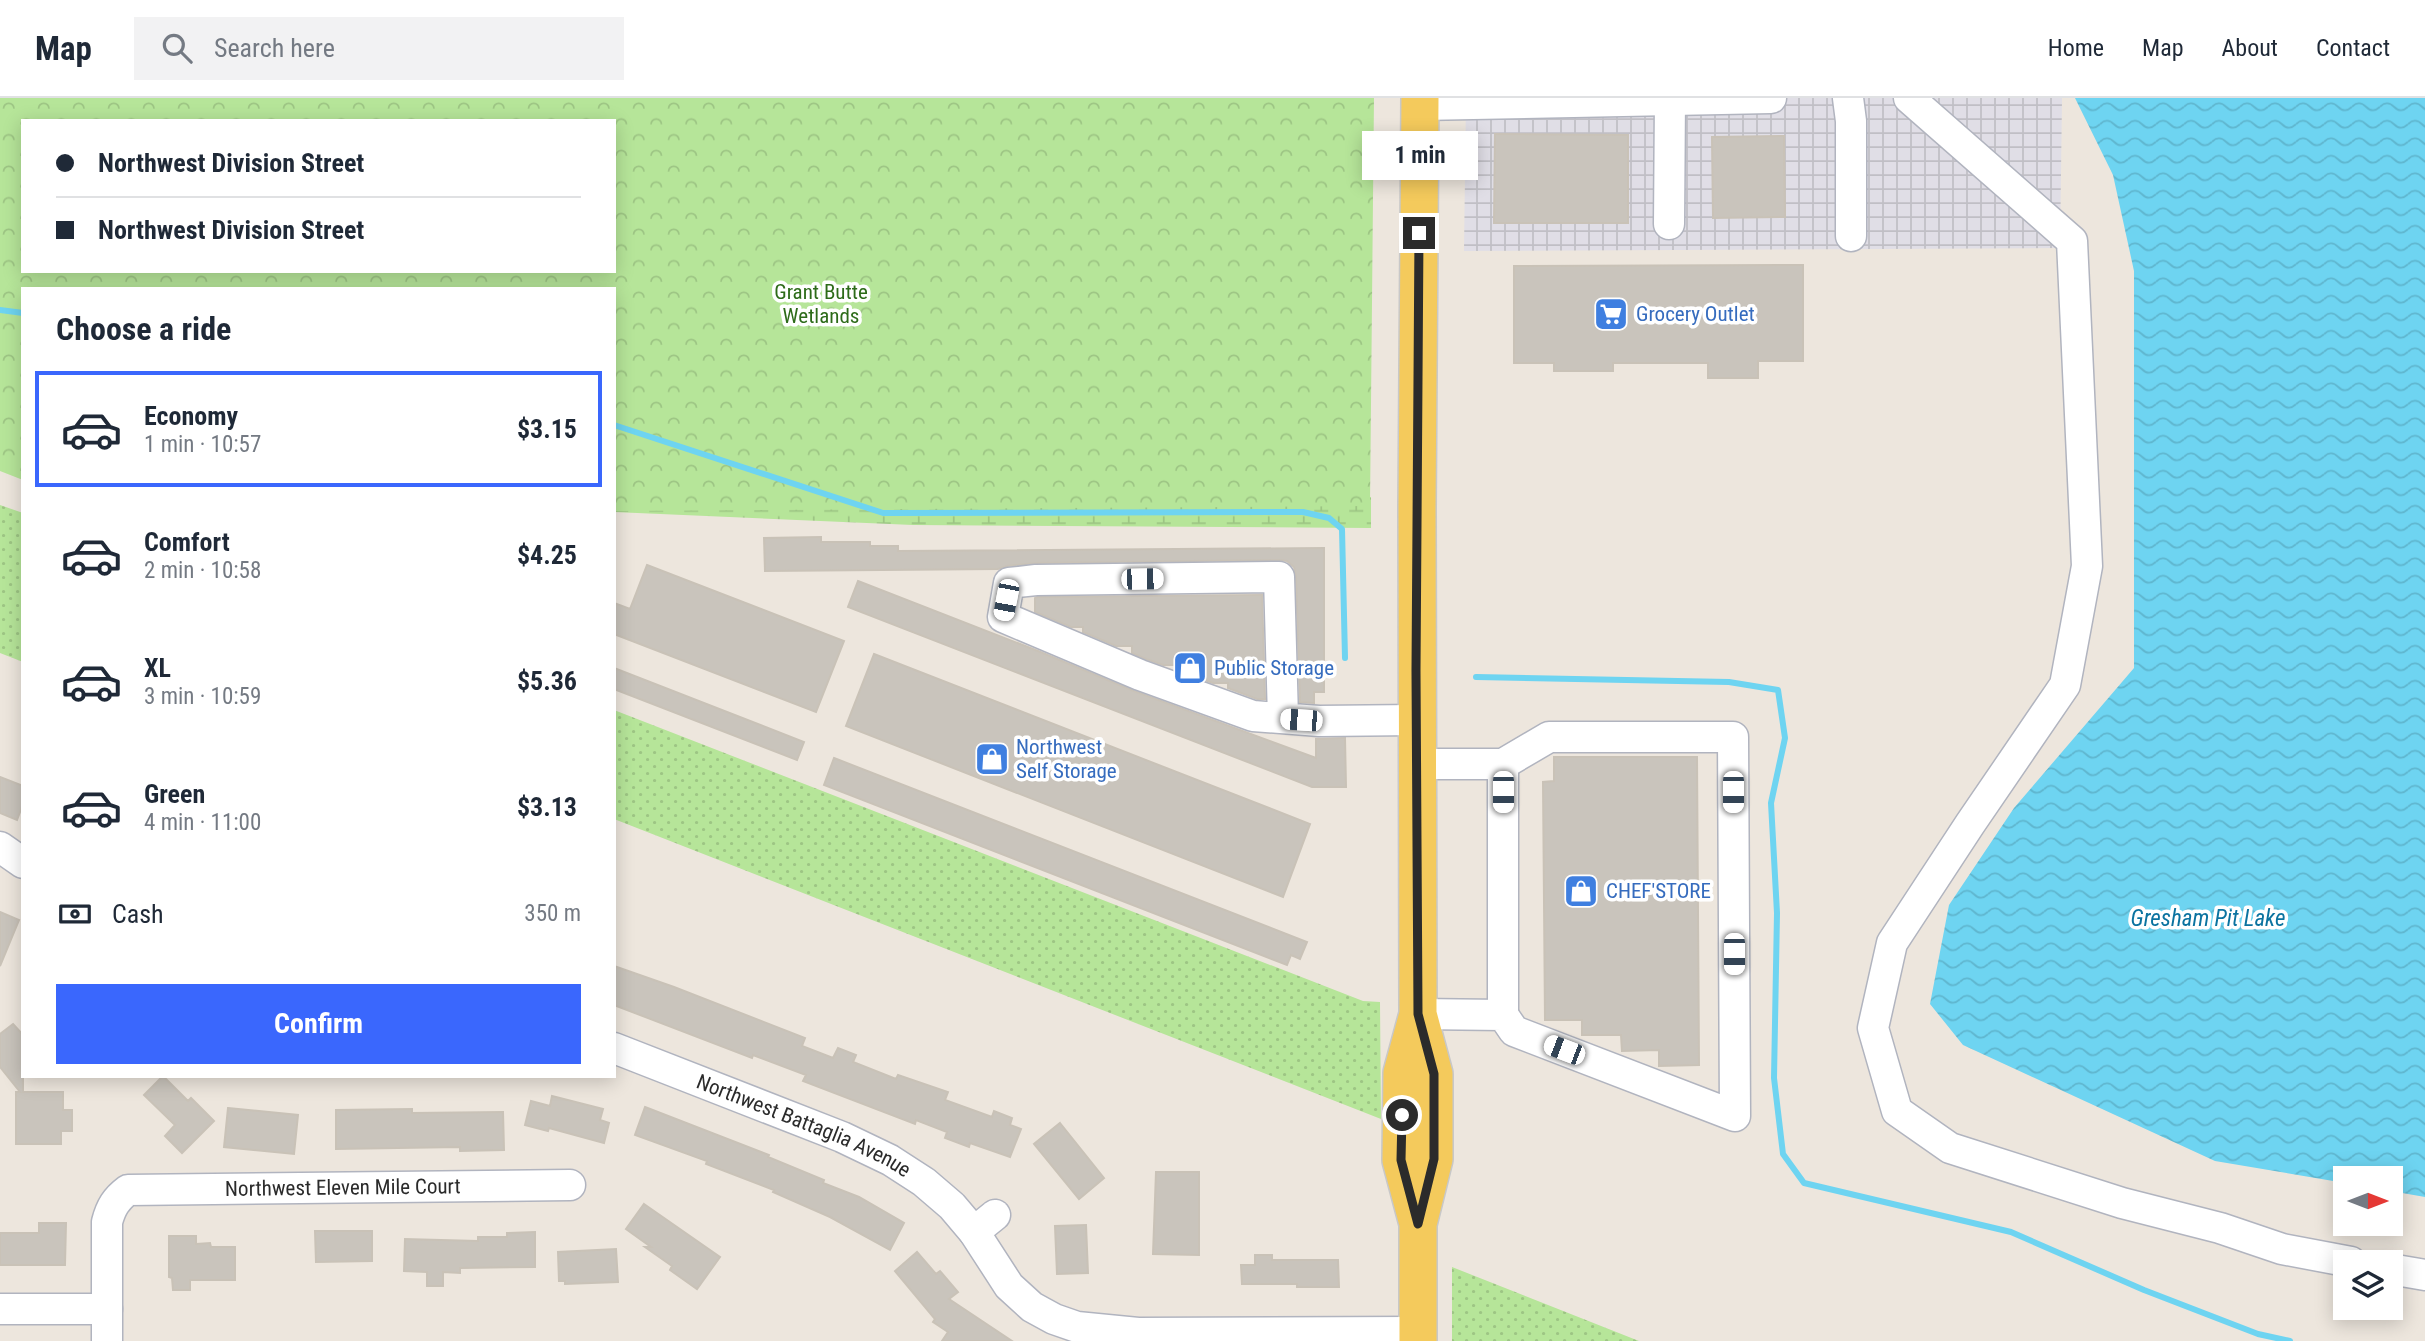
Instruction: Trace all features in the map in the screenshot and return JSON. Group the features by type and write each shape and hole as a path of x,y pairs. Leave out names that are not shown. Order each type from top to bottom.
{"main road":[{"path":"1418,1336 1418,1224 1401,1160 1402,1073 1418,1014 1416,720 1420,101"}],"street":[{"path":"1420,101 1771,98"},
{"path":"1847,98 1851,121 1851,236"},
{"path":"1909,98 2072,241 2087,566 2066,685 1892,943 1873,1028 1897,1111 1950,1148 2122,1203 2220,1228 2282,1249 2333,1259"},
{"path":"1669,224 1670,99"},
{"path":"1283,718 1279,577 1036,580 1009,583 1003,617 1152,680 1253,716 1319,721 1416,720"},
{"path":"1417,764 1503,764 1549,737 1733,737 1735,1116 1514,1031 1503,1015 1503,764"},
{"path":"0,847 21,862"},
{"path":"1418,1014 1503,1015"},
{"name":"Northwest Battaglia Avenue","path":"616,1049 842,1137 890,1160 945,1199 985,1223 1009,1286 1032,1307 1054,1319 1077,1327 1138,1337 1418,1336"},
{"name":"Northwest Eleven Mile Court","path":"107,1309 107,1222 117,1198 128,1190 570,1185"},
{"path":"2403,1271 2425,1275"},
{"path":"0,1309 107,1309 107,1341"}],"shaded area":[{"path":"1466,98 2062,98 2060,248 1464,251"}],"green space":[{"name":"Grant Butte Wetlands","path":"0,98 1374,98 1370,506 616,511 616,287 21,287 21,479 0,471"},
{"path":"616,398 1200,477 1371,497 1371,528 913,525 616,512"},
{"path":"0,505 21,512 21,661 0,653"},
{"path":"616,711 1363,1001 1380,1002 1381,1119 616,820"},
{"path":"1452,1267 1639,1341 1452,1341"}],"water":[{"name":"Gresham Pit Lake","path":"2075,98 2425,98 2425,1197 2403,1193 2403,1166 2333,1166 2333,1181 2215,1161 1963,1045 1930,1004 1949,905 2014,808 2134,668 2134,271 2113,175"}],"building":[{"path":"1495,134 1628,135 1628,223 1494,223"},
{"path":"1784,136 1785,217 1713,218 1712,137"},
{"name":"Grocery Outlet","path":"1803,265 1803,361 1758,361 1758,378 1708,378 1708,363 1613,363 1613,371 1554,371 1554,363 1514,363 1514,266"},
{"path":"821,537 821,542 870,542 870,546 898,546 898,551 1324,548 1324,692 1314,692 1314,703 1300,702 1296,577 1294,567 1287,561 1036,563 998,569 765,571 764,538"},
{"path":"647,565 844,641 816,712 616,635 616,604 630,609"},
{"path":"858,581 1134,691 1316,758 1316,739 1345,738 1346,787 1312,787 848,607"},
{"path":"1262,595 1265,699 1257,699 1228,688 1228,683 1213,683 1180,671 1180,665 1163,665 1146,659 1132,653 1132,646 1116,646 1083,632 1083,627 1071,627 1035,612 1037,597"},
{"path":"874,654 1310,824 1283,897 846,726"},
{"path":"616,669 804,742 797,760 616,690"},
{"path":"1554,757 1697,757 1699,1065 1659,1066 1659,1050 1622,1051 1621,1035 1582,1035 1582,1020 1545,1020 1543,782 1554,781"},
{"path":"834,758 1307,942 1300,959 1291,955 1287,965 824,785"},
{"path":"0,777 21,785 21,809 17,820 0,813"},
{"path":"0,912 19,920 0,966"},
{"path":"616,967 805,1038 802,1046 833,1058 838,1048 856,1055 853,1062 896,1079 898,1075 948,1092 945,1100 992,1117 994,1111 1012,1118 1010,1125 1021,1129 1010,1157 970,1143 969,1147 945,1138 947,1132 916,1120 915,1124 803,1081 806,1075 753,1055 752,1058 616,1006"},
{"path":"13,1024 21,1033 23,1092 63,1092 63,1110 72,1110 72,1131 61,1131 61,1144 16,1144 16,1092 20,1092 0,1067 0,1034"},
{"path":"161,1078 165,1078 188,1101 191,1098 214,1121 182,1153 165,1136 175,1125 144,1095"},
{"path":"552,1096 603,1109 600,1120 609,1123 604,1143 549,1128 548,1131 525,1125 531,1101 550,1106"},
{"path":"645,1107 769,1155 768,1157 824,1180 823,1183 859,1197 904,1223 890,1250 830,1217 773,1192 774,1190 706,1164 707,1161 635,1135"},
{"path":"228,1108 298,1115 294,1154 224,1147"},
{"path":"412,1109 412,1113 503,1112 504,1150 460,1151 460,1147 336,1149 336,1110"},
{"path":"1060,1123 1104,1178 1079,1199 1034,1144"},
{"path":"1156,1172 1199,1172 1199,1255 1153,1254"},
{"path":"644,1204 720,1257 697,1289 670,1270 672,1266 645,1247 651,1247 626,1229"},
{"path":"39,1223 66,1223 65,1265 0,1265 0,1233 39,1233"},
{"path":"1086,1225 1088,1273 1057,1274 1055,1226"},
{"path":"315,1231 372,1231 372,1261 316,1262"},
{"path":"535,1232 535,1267 460,1268 460,1273 443,1272 443,1286 427,1286 427,1272 404,1271 405,1239 478,1241 478,1237 507,1237 507,1233"},
{"path":"169,1236 196,1236 196,1244 235,1247 235,1280 190,1280 190,1290 173,1290 172,1278 169,1277"},
{"path":"616,1249 618,1282 565,1284 565,1281 559,1281 558,1252"},
{"path":"917,1252 936,1274 940,1271 958,1292 949,1299 1012,1341 942,1341 948,1332 933,1322 935,1319 895,1271"},
{"path":"1255,1255 1272,1255 1272,1260 1338,1260 1339,1287 1242,1284 1241,1265 1255,1265"}],"waterway":[{"path":"0,310 21,313"},
{"path":"616,426 883,513 1303,512 1329,518 1342,529 1345,658"},
{"path":"1476,677 1729,682 1778,690 1785,738 1771,803 1777,913 1774,1078 1783,1154 1804,1183 2011,1232 2144,1290 2258,1334 2290,1341"}],"place":[{"name":"Grocery Outlet","path":"1611,314"},
{"name":"Public Storage","path":"1190,668"},
{"name":"Northwest Self Storage","path":"992,759"},
{"name":"CHEF'STORE","path":"1581,891"}],"route":[{"path":"1402,1115 1401,1160 1418,1224 1434,1159 1434,1074 1418,1014 1416,671 1419,233"}]}
